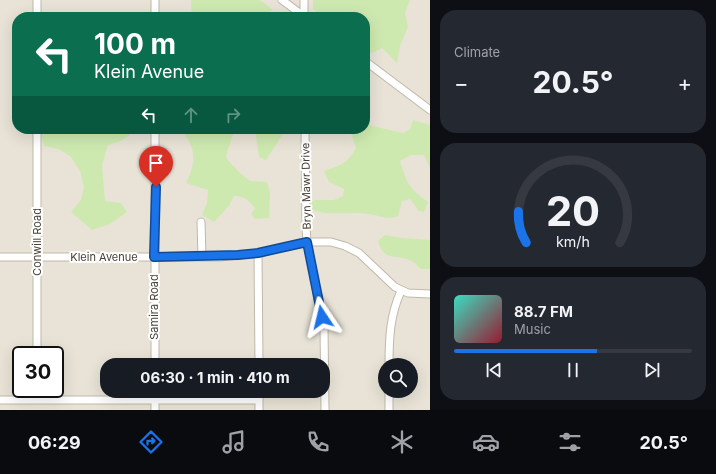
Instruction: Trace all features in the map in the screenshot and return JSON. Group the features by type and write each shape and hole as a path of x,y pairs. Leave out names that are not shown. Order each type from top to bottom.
{"street":[{"path":"37,0 37,12"},
{"path":"155,0 155,12"},
{"path":"282,0 298,12"},
{"path":"304,0 305,12"},
{"path":"370,65 430,110"},
{"name":"Conwill Road","path":"37,134 37,346"},
{"name":"Samira Road","path":"155,134 155,358"},
{"name":"Bryn Mawr Drive","path":"305,134 304,204 307,242 324,327 325,410"},
{"path":"201,222 202,257"},
{"name":"Klein Avenue","path":"0,257 202,257 258,253 307,242 331,242 345,246 359,253 390,284 401,290 417,294 430,294"},
{"path":"258,253 259,358"},
{"path":"389,358 390,325 401,290"},
{"path":"389,398 390,410"},
{"path":"0,400 259,400 259,410"},
{"path":"155,400 155,410"}],"shaded area":[{"path":"0,0 430,0 430,410 0,410"}],"green space":[{"path":"191,0 260,0 273,10 269,12 192,12"},
{"path":"313,0 410,0 405,13 408,27 400,46 397,63 382,48 372,53 370,52 370,12 317,12 313,9"},
{"path":"413,120 430,125 430,168 424,155 411,155 400,161 410,185 428,202 424,212 419,211 410,199 402,201 398,216 390,218 362,213 323,212 311,209 308,204 315,200 334,200 343,196 344,189 329,182 324,171 346,161 350,158 356,148 351,134 370,134 370,124 372,126 403,133 410,129"},
{"path":"41,134 130,134 121,141 108,145 102,165 105,201 121,203 127,212 110,224 92,230 71,212 81,200 84,187 80,171 71,157 59,149 44,146"},
{"path":"184,134 233,134 226,158 250,181 267,182 270,193 269,218 255,219 251,214 255,208 246,199 238,196 234,196 229,206 214,222 202,215 207,203 208,190 186,183 193,163 193,153 189,141"},
{"path":"256,134 283,134 266,160 259,157"},
{"path":"385,235 430,240 430,269 421,269 415,263 406,259 387,255 381,248 378,241"}],"route":[{"path":"156,187 154,257 220,257 258,253 307,242 322,317"}]}
